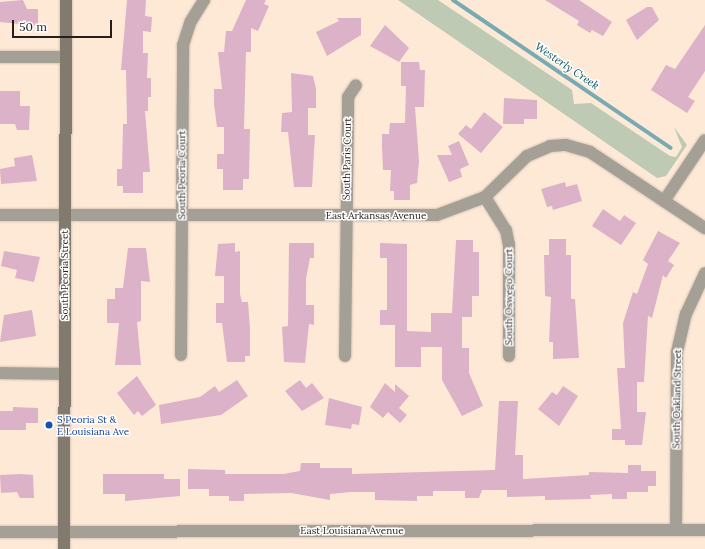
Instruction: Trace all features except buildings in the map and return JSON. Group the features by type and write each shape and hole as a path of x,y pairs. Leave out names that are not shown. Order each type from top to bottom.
{"main road":[{"name":"South Peoria Street","path":"64,549 66,0"}],"street":[{"name":"South Peoria Court","path":"181,355 183,45 191,21 204,0"},
{"path":"0,57 66,57"},
{"name":"South Paris Court","path":"345,356 348,97 356,85"},
{"path":"664,201 705,140"},
{"name":"East Arkansas Avenue","path":"0,215 437,215 485,197 527,156 550,146 566,145 590,152 705,228"},
{"name":"South Oswego Court","path":"485,197 506,230 509,245 509,356"},
{"name":"South Oakland Street","path":"676,530 677,352 686,314 705,273"},
{"path":"0,373 65,374"},
{"name":"East Louisiana Avenue","path":"0,532 705,530"}],"green space":[{"path":"398,0 438,0 572,90 574,104 591,103 670,156 676,157 682,147 674,127 687,145 666,176 657,178"}],"waterway":[{"name":"Westerly Creek","path":"453,0 671,148"}],"place":[{"name":"S Peoria St & E Louisiana Ave","path":"49,425"}]}
